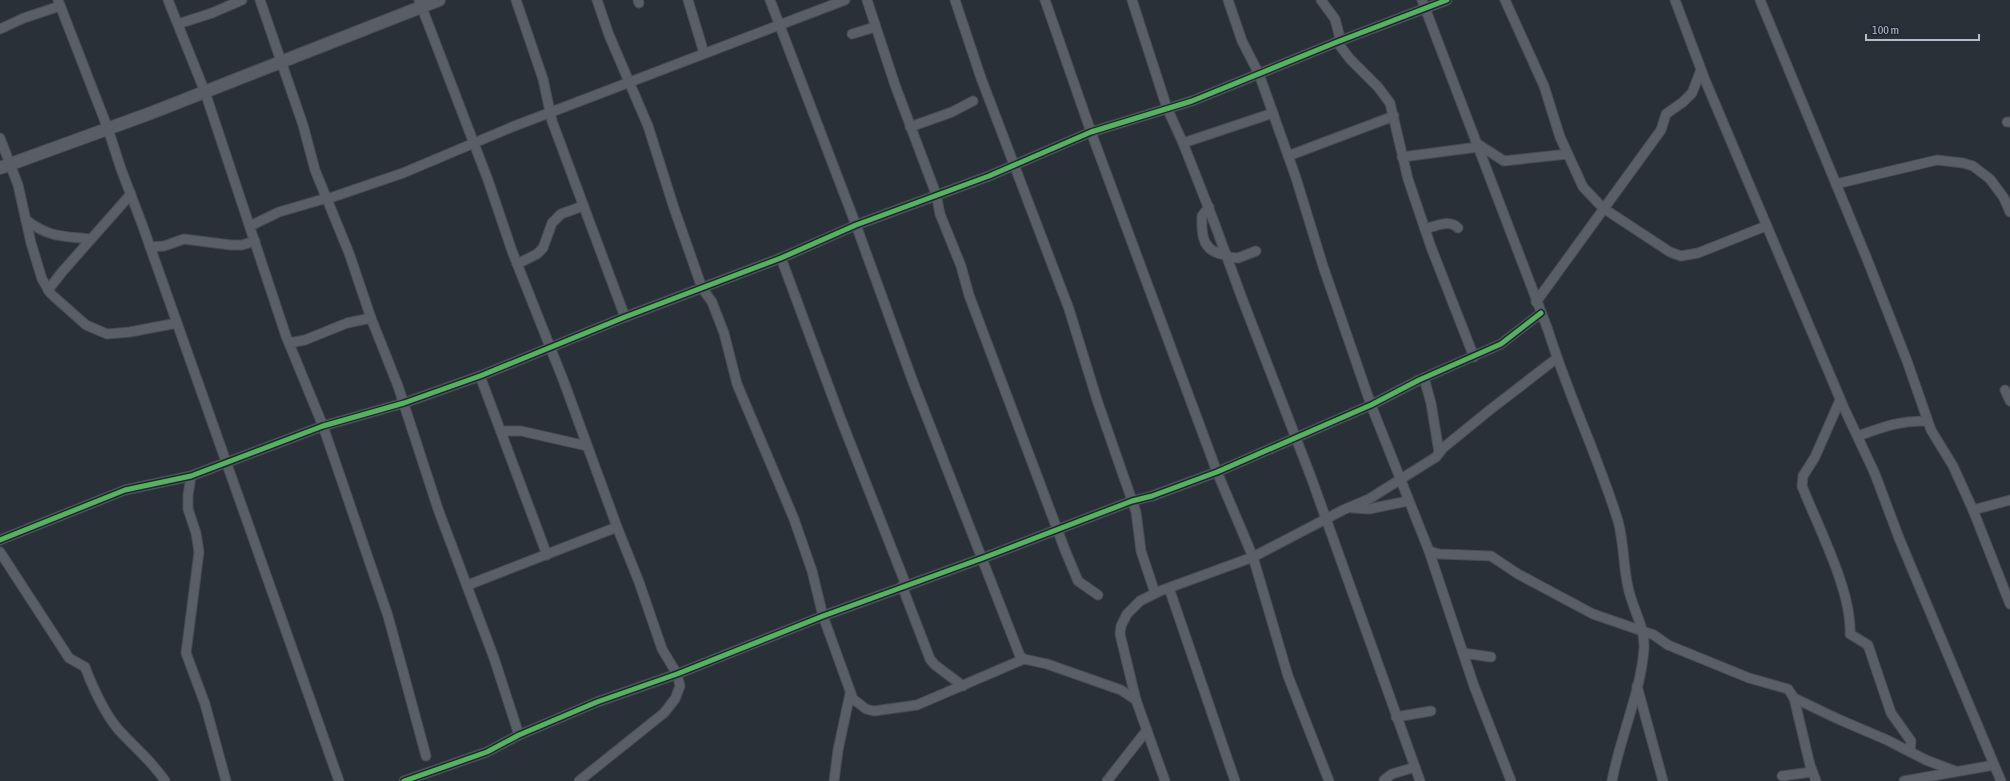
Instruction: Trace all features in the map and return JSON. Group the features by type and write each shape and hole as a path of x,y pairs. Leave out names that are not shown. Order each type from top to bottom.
{"street":[{"path":"168,0 205,92 289,342 324,426 388,616 426,756"},
{"path":"178,24 212,13 242,0"},
{"path":"260,0 282,62 315,170 360,283 371,318 388,357 438,509 468,585 519,735"},
{"path":"5,166 108,129 282,62 420,3 439,0"},
{"path":"516,0 543,79 550,113 625,317"},
{"path":"597,0 653,140 674,208 702,288 710,299 717,313 728,346 737,384 794,519 812,571 823,616 850,694 860,705 874,711 917,705 1024,659 1047,664 1122,690 1136,700"},
{"path":"688,0 704,53"},
{"path":"770,0 856,225 913,382 1017,648 1024,659"},
{"path":"250,226 279,212 403,173 550,113 845,0"},
{"path":"867,0 910,127 936,194 940,214 961,266 969,295 1056,529 1078,580 1098,595"},
{"path":"955,0 981,78 1069,309 1097,400 1137,516 1141,551 1155,593"},
{"path":"1045,0 1091,132 1217,472 1253,557 1288,676 1329,781"},
{"path":"1132,0 1167,108 1209,207 1327,519 1396,717 1420,781"},
{"path":"1228,0 1242,41 1259,74 1371,405 1429,551 1463,653 1511,781"},
{"path":"1321,0 1335,19 1340,38 1337,42"},
{"path":"1422,0 1541,313 1581,425 1602,473 1618,522 1628,588 1643,632 1644,650 1637,686 1622,736 1612,781"},
{"path":"0,540 125,490 191,476 227,464 324,426 404,403 480,376 625,317 781,258 856,225 1014,165 1091,132 1192,101 1337,42 1447,0"},
{"path":"1505,0 1544,86 1568,154 1583,187 1603,208 1670,252 1681,256 1711,249 1766,226"},
{"path":"1675,0 1701,70 1766,226 1840,400 1875,474 1899,538 2001,781"},
{"path":"1760,0 1907,361 1927,421 1933,435 1953,466 1973,510 2010,604"},
{"path":"0,29 59,3 108,129 339,781"},
{"path":"420,3 474,143 517,264 639,582 662,649 677,674 680,686 679,692 664,713 579,781"},
{"path":"852,34 875,27"},
{"path":"1337,42 1350,59 1386,97 1394,116 1402,157 1425,229 1474,357"},
{"path":"1536,302 1661,130 1666,114 1683,102 1692,93 1701,70"},
{"path":"910,127 952,112 973,101"},
{"path":"1183,143 1273,113"},
{"path":"1288,156 1394,116"},
{"path":"0,138 5,166 18,185 34,253 42,279 48,290 64,307 86,325 107,334 130,332 177,322"},
{"path":"1402,157 1477,145 1504,160 1568,154"},
{"path":"1836,184 1937,160 1963,163 1983,172 1990,179 2004,198 2010,212"},
{"path":"48,290 131,194"},
{"path":"517,264 533,256 543,248 555,218 565,211 583,206"},
{"path":"1209,207 1202,216 1205,243 1212,252 1238,258 1256,251"},
{"path":"26,220 40,230 49,234 91,239"},
{"path":"1425,229 1447,223 1458,228"},
{"path":"150,247 164,246 184,239 231,245 242,245 256,241"},
{"path":"781,258 930,658 935,665 963,686"},
{"path":"404,781 487,752 519,735 597,702 677,674 823,616 983,558 1056,529 1217,472 1371,405 1424,378 1474,357 1506,341 1541,313"},
{"path":"289,342 305,340 347,323 371,318"},
{"path":"1165,781 1136,700 1120,634 1121,626 1133,607 1155,593 1253,557 1348,508 1369,499 1436,457 1491,409 1557,358"},
{"path":"480,376 548,555"},
{"path":"1424,378 1432,403 1440,452"},
{"path":"2005,390 2010,401"},
{"path":"1840,400 1815,457 1803,476 1802,486 1842,585 1851,622 1850,634 1868,645 1891,713 1911,741 1910,751"},
{"path":"1858,436 1892,424 1909,420 1927,421"},
{"path":"501,431 521,431 587,446"},
{"path":"191,476 188,495 188,509 196,533 199,552 186,653 201,692 226,781"},
{"path":"1973,510 2010,500"},
{"path":"1348,508 1369,508 1408,501"},
{"path":"468,585 617,527"},
{"path":"1429,551 1439,554 1491,556 1514,572 1594,614 1654,635 1668,645 1723,668 1749,678 1788,689 1794,698 1812,772 1816,781"},
{"path":"0,552 68,658 84,667 95,693 116,727 152,763 165,781"},
{"path":"1169,588 1235,781"},
{"path":"1463,653 1491,658"},
{"path":"1637,686 1663,781"},
{"path":"834,781 841,736 850,694"},
{"path":"1794,698 1910,751 1926,760 1955,771"},
{"path":"1396,717 1431,711"},
{"path":"1107,781 1147,730"},
{"path":"1904,781 1994,765"},
{"path":"1384,780 1392,774 1415,767"},
{"path":"1782,776 1812,772"}],"cycle path":[{"path":"0,540 125,490 191,476 323,426 404,403 480,376 625,317 781,258 856,225 989,176 1091,132 1192,101 1337,42 1447,0"},
{"path":"404,781 487,752 519,735 597,702 677,674 823,616 983,558 1132,501 1152,496 1217,472 1371,405 1419,380 1501,344 1541,313"}]}
